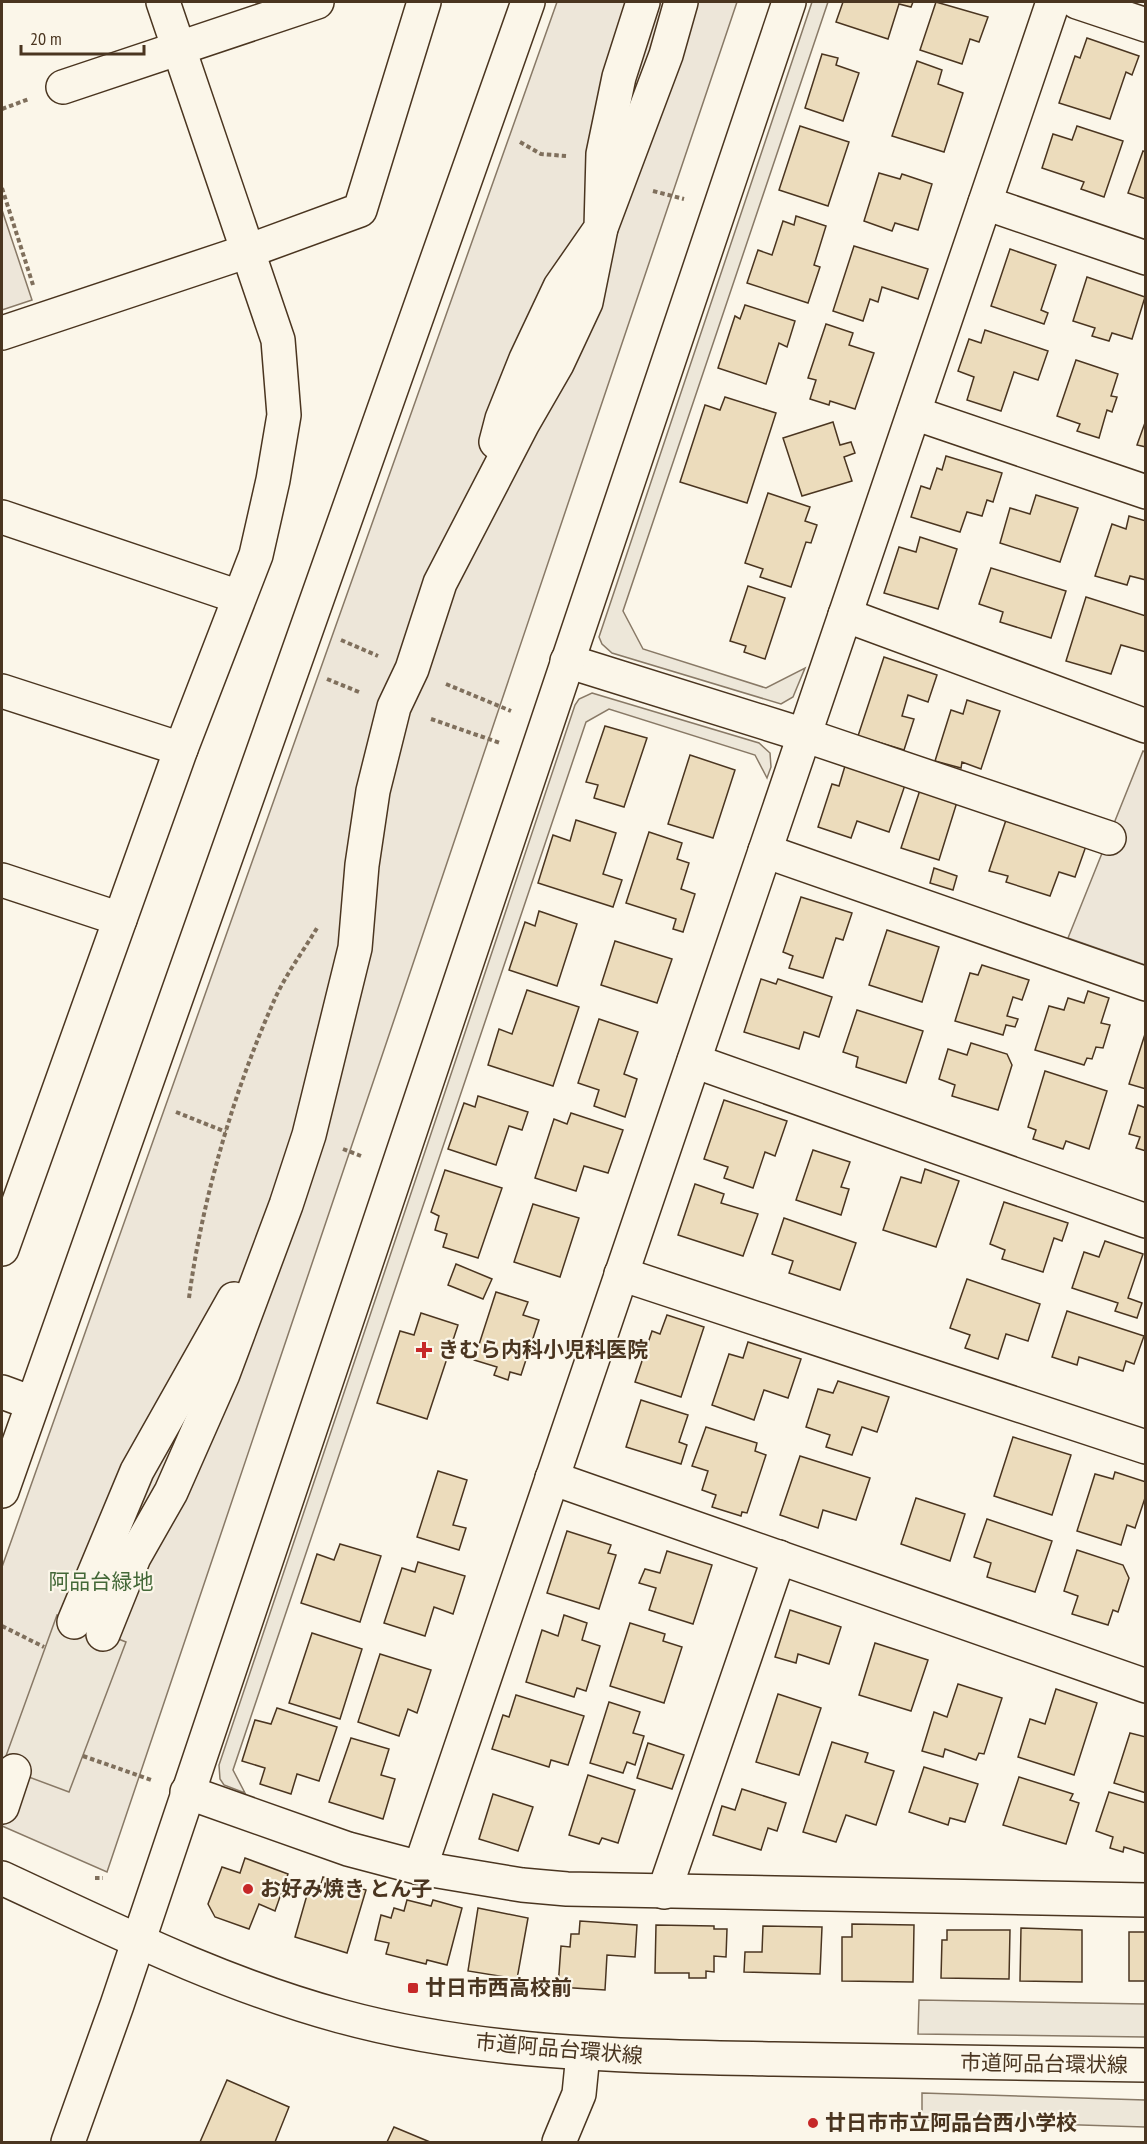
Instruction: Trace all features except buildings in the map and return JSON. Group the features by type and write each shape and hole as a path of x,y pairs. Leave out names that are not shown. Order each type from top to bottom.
{"street":[{"path":"2,1249 181,749 256,555 273,480 284,415 278,340 163,2"},
{"path":"63,87 317,2"},
{"path":"2,333 248,251 360,210 424,2"},
{"path":"2,1491 528,2"},
{"path":"601,228 603,154 619,77 643,2"},
{"path":"88,1628 134,1557 171,1492 223,1374 286,1205 309,1135 355,948 362,865 373,791 394,707 412,669 440,583 482,499 557,364 586,303 601,228 666,55 681,2"},
{"path":"68,2142 138,1940 789,2"},
{"path":"420,1868 1053,2"},
{"path":"1077,2 1146,25"},
{"path":"985,203 1146,258"},
{"path":"914,412 1146,492"},
{"path":"2,517 239,597"},
{"path":"845,615 1146,726"},
{"path":"567,661 804,735 1109,838"},
{"path":"2,691 181,749"},
{"path":"765,851 1146,984"},
{"path":"2,880 120,919"},
{"path":"694,1061 1146,1221"},
{"path":"621,1274 1146,1447"},
{"path":"2,1392 32,1403"},
{"path":"552,1478 1144,1681"},
{"path":"664,1892 779,1557"},
{"path":"2,1807 14,1772"},
{"path":"187,1792 348,1849 420,1868 522,1885 664,1892 1146,1900"},
{"name":"市道阿品台環状線","path":"2,1878 246,1986 341,2016 436,2037 534,2051 583,2054 1146,2066"},
{"path":"559,2142 579,2094 583,2054"}],"path":[{"path":"485,123 541,154 572,157 603,154"},
{"path":"2,188 45,319"},
{"path":"189,1302 196,1246 226,1132 273,1002 318,926"},
{"path":"175,1112 226,1132"},
{"path":"2,1626 45,1647"},
{"path":"83,1756 155,1782"}],"green space":[{"name":"阿品台緑地","path":"557,2 737,2 107,1872 2,1826 2,1567"},
{"path":"2,210 32,300 2,310"},
{"path":"1143,751 1145,752 1145,965 1068,938"}],"shaded area":[{"path":"812,2 828,2 623,611 643,649 766,688 805,668 793,697 781,704 612,653 602,644 599,637"},
{"path":"592,693 759,743 770,753 771,767 767,778 755,755 609,709 586,722 233,1770 245,1793 224,1785 220,1779 219,1765 575,705 579,699"},
{"path":"57,1615 126,1642 69,1792 2,1767"},
{"path":"919,2000 1145,2004 1145,2037 918,2034"},
{"path":"922,2093 1145,2100 1145,2127 922,2120"}],"place":[{"name":"きむら内科小児科医院","path":"424,1350"},
{"name":"お好み焼き とん子","path":"248,1889"},
{"name":"廿日市西高校前","path":"413,1988"},
{"name":"廿日市市立阿品台西小学校","path":"813,2123"}]}
